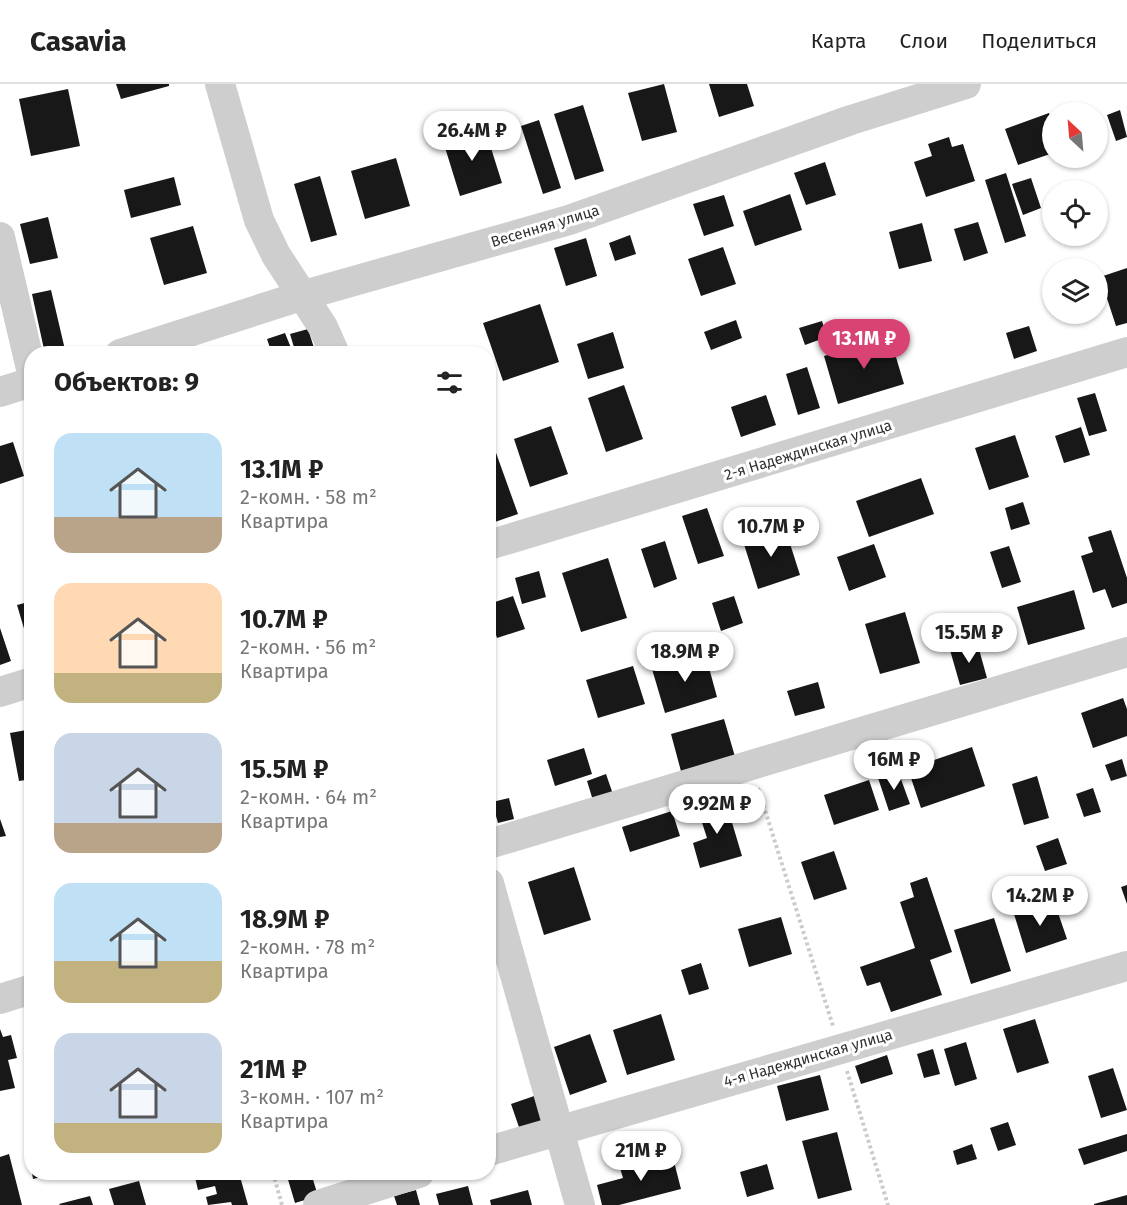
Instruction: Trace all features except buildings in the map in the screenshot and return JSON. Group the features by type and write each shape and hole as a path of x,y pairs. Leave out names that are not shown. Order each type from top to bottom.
{"street":[{"path":"220,84 259,220 276,255 324,327 332,346"},
{"name":"Весенняя улица","path":"145,346 302,296 569,220 851,120 966,84"},
{"path":"0,237 26,346"},
{"name":"2-я Надеждинская улица","path":"496,543 1127,352"},
{"path":"0,392 24,384"},
{"path":"496,842 1127,652"},
{"path":"0,692 24,684"},
{"path":"496,908 580,1205"},
{"name":"4-я Надеждинская улица","path":"496,1149 557,1129 1127,966"},
{"path":"0,999 24,992"},
{"path":"318,1205 397,1180"}],"path":[{"path":"752,766 888,1205"},
{"path":"275,1180 282,1205"}]}
